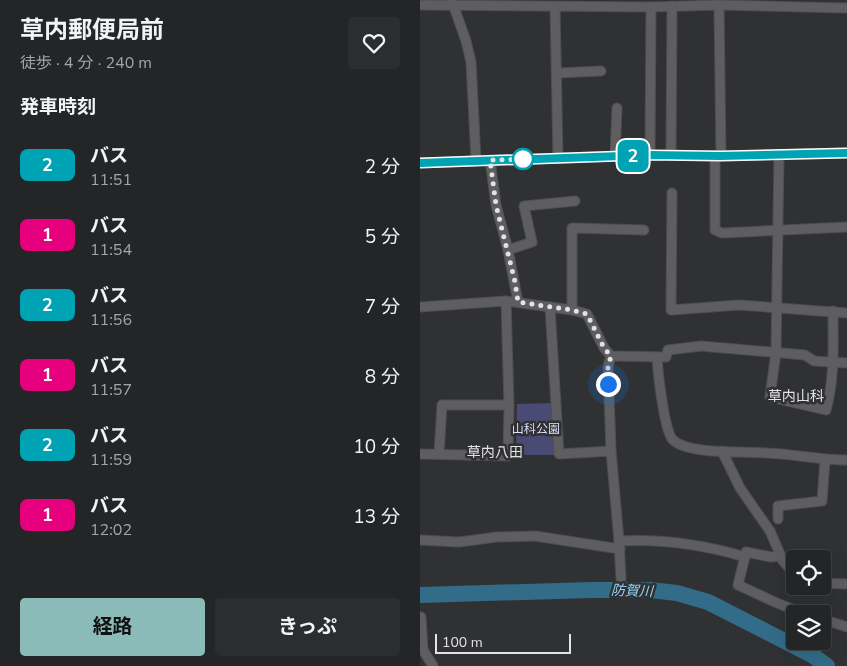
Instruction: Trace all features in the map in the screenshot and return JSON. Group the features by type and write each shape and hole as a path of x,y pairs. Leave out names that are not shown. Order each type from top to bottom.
{"street":[{"path":"420,5 452,3 555,7 651,7 753,3 847,8"},
{"path":"452,3 466,41 471,62 476,160"},
{"path":"719,5 718,156 715,230 722,233 847,228"},
{"path":"671,155 672,6"},
{"path":"555,7 558,158"},
{"path":"650,155 651,7"},
{"path":"557,74 601,71"},
{"path":"615,156 617,108"},
{"path":"420,163 650,155 718,156 847,153"},
{"path":"779,154 776,352 770,397 826,410 834,362 833,311"},
{"path":"490,160 496,205 508,250 518,302"},
{"path":"672,193 671,310 739,305 847,313"},
{"path":"508,250 532,242 524,206 575,201"},
{"path":"572,310 572,228 644,230"},
{"path":"420,454 508,456 509,405 506,301"},
{"path":"420,308 506,301 572,310 587,314 604,348 611,356 657,358 666,357 668,350 701,346 805,354 814,362 847,363"},
{"path":"550,307 559,454 612,452"},
{"path":"611,356 608,367 621,578"},
{"path":"657,358 661,399 670,434 674,440 707,451 768,453 825,460 847,460"},
{"path":"439,454 442,405 509,405"},
{"path":"722,451 740,488 770,531 786,563"},
{"path":"778,519 778,506 822,501 825,460"},
{"path":"420,540 459,542 498,537 535,536 620,545 640,540 720,550 745,557"},
{"path":"781,556 746,552 738,585 786,607"},
{"path":"831,584 847,584"},
{"path":"421,617 423,650 433,666"},
{"path":"831,622 847,627"}],"green space":[{"name":"山科公園","path":"554,403 556,455 516,455 517,404"}],"waterway":[{"name":"防賀川","path":"420,595 591,590 650,590 677,593 708,602 812,655 827,666"}],"bus line":[{"name":"2","path":"420,163 650,155 720,156 847,153"}],"district":[{"name":"草内山科","path":"796,396"},
{"name":"草内八田","path":"495,452"}],"route":[{"path":"523,159 526,159 490,160 496,205 508,250 518,302 587,314 604,348 611,356 608,367 608,384"}]}
